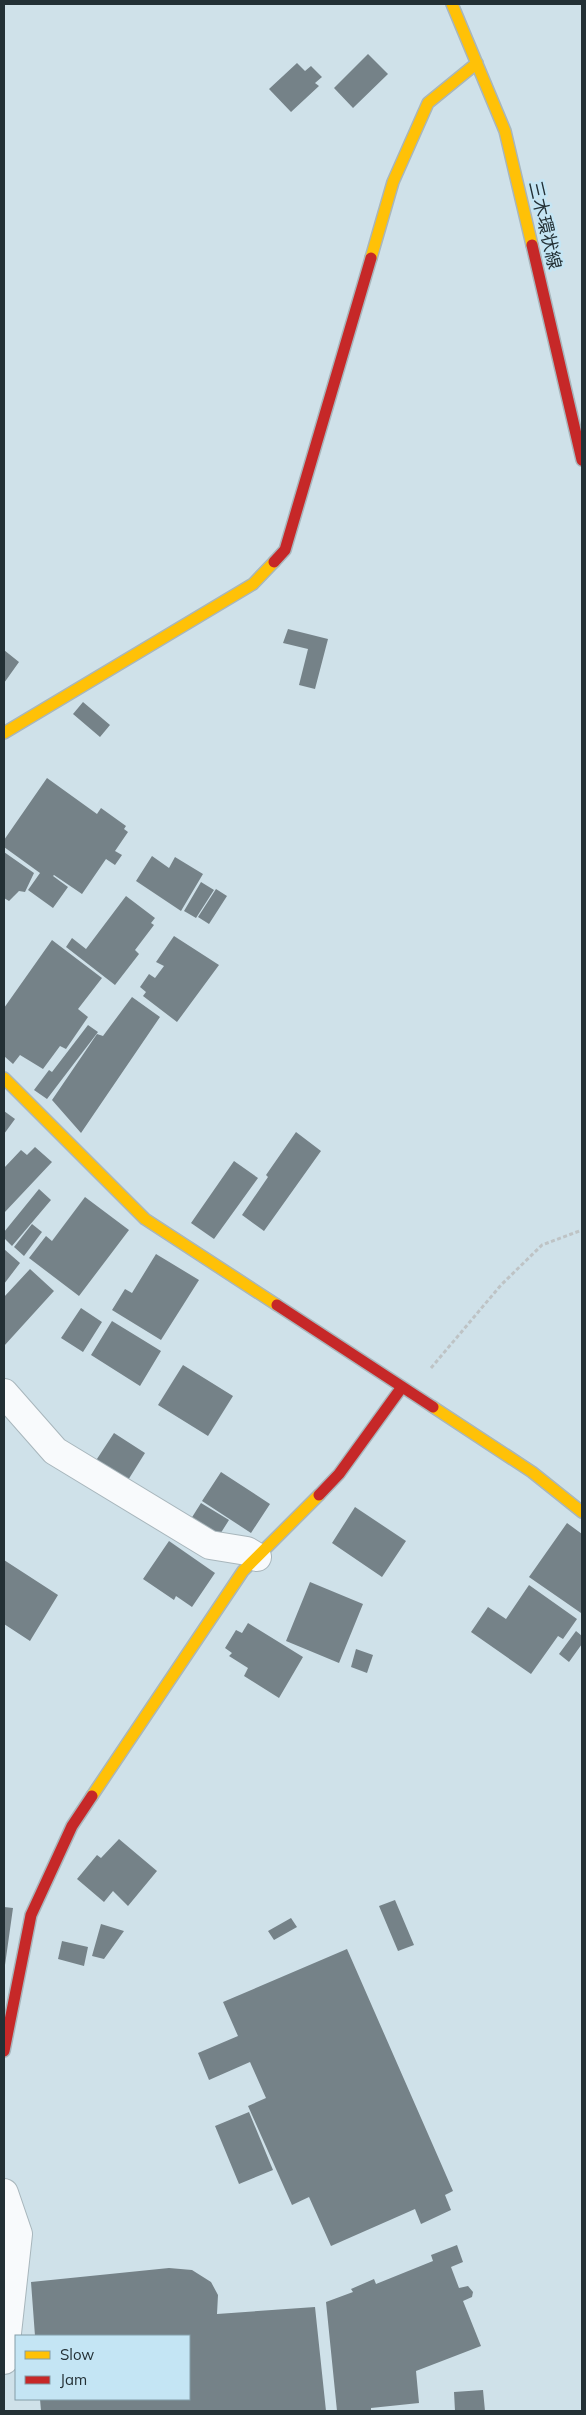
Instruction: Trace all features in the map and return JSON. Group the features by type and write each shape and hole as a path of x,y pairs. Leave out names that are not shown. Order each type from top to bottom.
{"street":[{"name":"三木環状線","path":"452,4 505,131 582,460"},
{"path":"4,733 253,584 285,550 393,182 428,103 477,63"},
{"path":"4,1078 145,1219 532,1472 582,1512"},
{"path":"4,2051 31,1915 72,1826 243,1571 339,1474 406,1390"},
{"path":"4,1393 55,1451 210,1545 248,1551 257,1557"},
{"path":"4,2192 18,2234 4,2360"}],"path":[{"path":"406,1390 501,1285 542,1245 582,1230"}],"building":[{"path":"368,54 388,74 353,108 334,88"},
{"path":"297,63 305,71 311,66 322,77 315,83 319,86 291,112 269,89"},
{"path":"288,629 328,639 315,689 299,685 308,649 283,643"},
{"path":"4,650 19,662 4,683"},
{"path":"83,702 110,725 100,737 73,714"},
{"path":"47,778 97,814 101,808 126,826 124,829 128,832 115,851 122,855 115,865 106,859 82,894 53,876 68,887 53,908 28,890 40,873 4,847 4,840"},
{"path":"4,852 34,873 25,892 19,891 9,901 4,898"},
{"path":"152,856 169,868 175,857 203,874 181,911 136,881"},
{"path":"201,882 214,890 196,918 184,911"},
{"path":"216,889 227,896 209,924 198,917"},
{"path":"126,896 155,918 151,923 154,925 135,950 139,954 115,985 66,947 72,938 86,949"},
{"path":"174,936 219,965 177,1022 143,996 146,992 140,987 149,974 155,978 164,966 156,962"},
{"path":"52,940 102,978 78,1009 88,1017 66,1049 60,1046 43,1069 20,1055 13,1064 4,1056 4,1008"},
{"path":"132,997 160,1017 81,1133 52,1100 97,1034 103,1036"},
{"path":"88,1025 98,1032 47,1099 34,1090 49,1070 52,1072"},
{"path":"4,1111 15,1119 4,1134"},
{"path":"296,1132 321,1151 264,1231 242,1215 268,1177 266,1175"},
{"path":"35,1147 52,1162 4,1213 4,1168 21,1150 27,1155"},
{"path":"234,1161 258,1178 214,1239 191,1223"},
{"path":"39,1189 51,1200 12,1246 4,1238 4,1232"},
{"path":"85,1197 129,1230 79,1296 29,1258 46,1236 52,1241"},
{"path":"32,1224 42,1232 24,1256 14,1247"},
{"path":"4,1249 20,1263 4,1284"},
{"path":"156,1254 199,1280 161,1340 112,1310 125,1289 132,1293"},
{"path":"30,1269 54,1291 4,1346 4,1297"},
{"path":"81,1308 102,1322 83,1352 61,1338"},
{"path":"112,1321 161,1351 140,1386 91,1355"},
{"path":"183,1365 233,1396 208,1436 158,1405"},
{"path":"114,1433 145,1453 125,1485 93,1465"},
{"path":"221,1472 270,1504 251,1533 202,1501"},
{"path":"201,1503 229,1520 217,1539 189,1522"},
{"path":"355,1507 406,1541 382,1577 332,1543"},
{"path":"567,1523 582,1534 581,1613 529,1577"},
{"path":"169,1541 215,1573 192,1607 176,1596 174,1600 143,1579"},
{"path":"4,1560 58,1595 30,1641 4,1624"},
{"path":"310,1582 363,1604 339,1663 286,1641"},
{"path":"529,1585 577,1619 563,1639 558,1636 531,1674 471,1632 488,1607 506,1619"},
{"path":"248,1623 303,1657 279,1698 244,1676 248,1668 229,1656 232,1653 225,1648 236,1630 242,1633"},
{"path":"576,1631 582,1636 582,1644 569,1662 559,1654"},
{"path":"356,1649 373,1655 367,1673 351,1667"},
{"path":"119,1839 157,1871 128,1906 113,1891 104,1902 77,1879 97,1855 101,1858"},
{"path":"395,1900 414,1945 398,1951 379,1906"},
{"path":"4,1907 13,1908 5,1965 4,1965"},
{"path":"291,1918 297,1927 274,1940 268,1931"},
{"path":"101,1924 124,1931 104,1959 92,1956"},
{"path":"62,1941 88,1947 84,1966 58,1959"},
{"path":"347,1949 453,2191 445,2195 451,2210 421,2224 415,2209 331,2246 309,2197 292,2205 248,2106 266,2098 250,2062 209,2080 198,2053 238,2036 223,2002"},
{"path":"249,2112 273,2170 239,2184 215,2126"},
{"path":"457,2245 463,2262 451,2267 459,2288 468,2286 473,2292 472,2297 463,2301 481,2346 416,2371 419,2403 371,2408 371,2411 337,2411 326,2302 353,2292 351,2289 374,2279 376,2284 433,2261 431,2255"},
{"path":"169,2268 192,2270 211,2282 218,2295 217,2314 315,2307 326,2411 41,2411 40,2400 190,2400 190,2335 35,2335 31,2282"},
{"path":"483,2390 485,2411 455,2411 454,2392"}],"traffic: slow":[{"path":"452,4 505,131 532,245"},
{"path":"371,258 393,182 428,103 477,63"},
{"path":"4,733 253,584 274,562"},
{"path":"4,1078 145,1219 277,1305"},
{"path":"433,1407 532,1472 582,1512"},
{"path":"92,1796 243,1571 319,1495"}],"traffic: jam":[{"path":"532,245 582,460"},
{"path":"274,562 285,550 371,258"},
{"path":"277,1305 433,1407"},
{"path":"319,1495 339,1474 402,1387"},
{"path":"4,2051 31,1915 72,1826 92,1796"}]}
